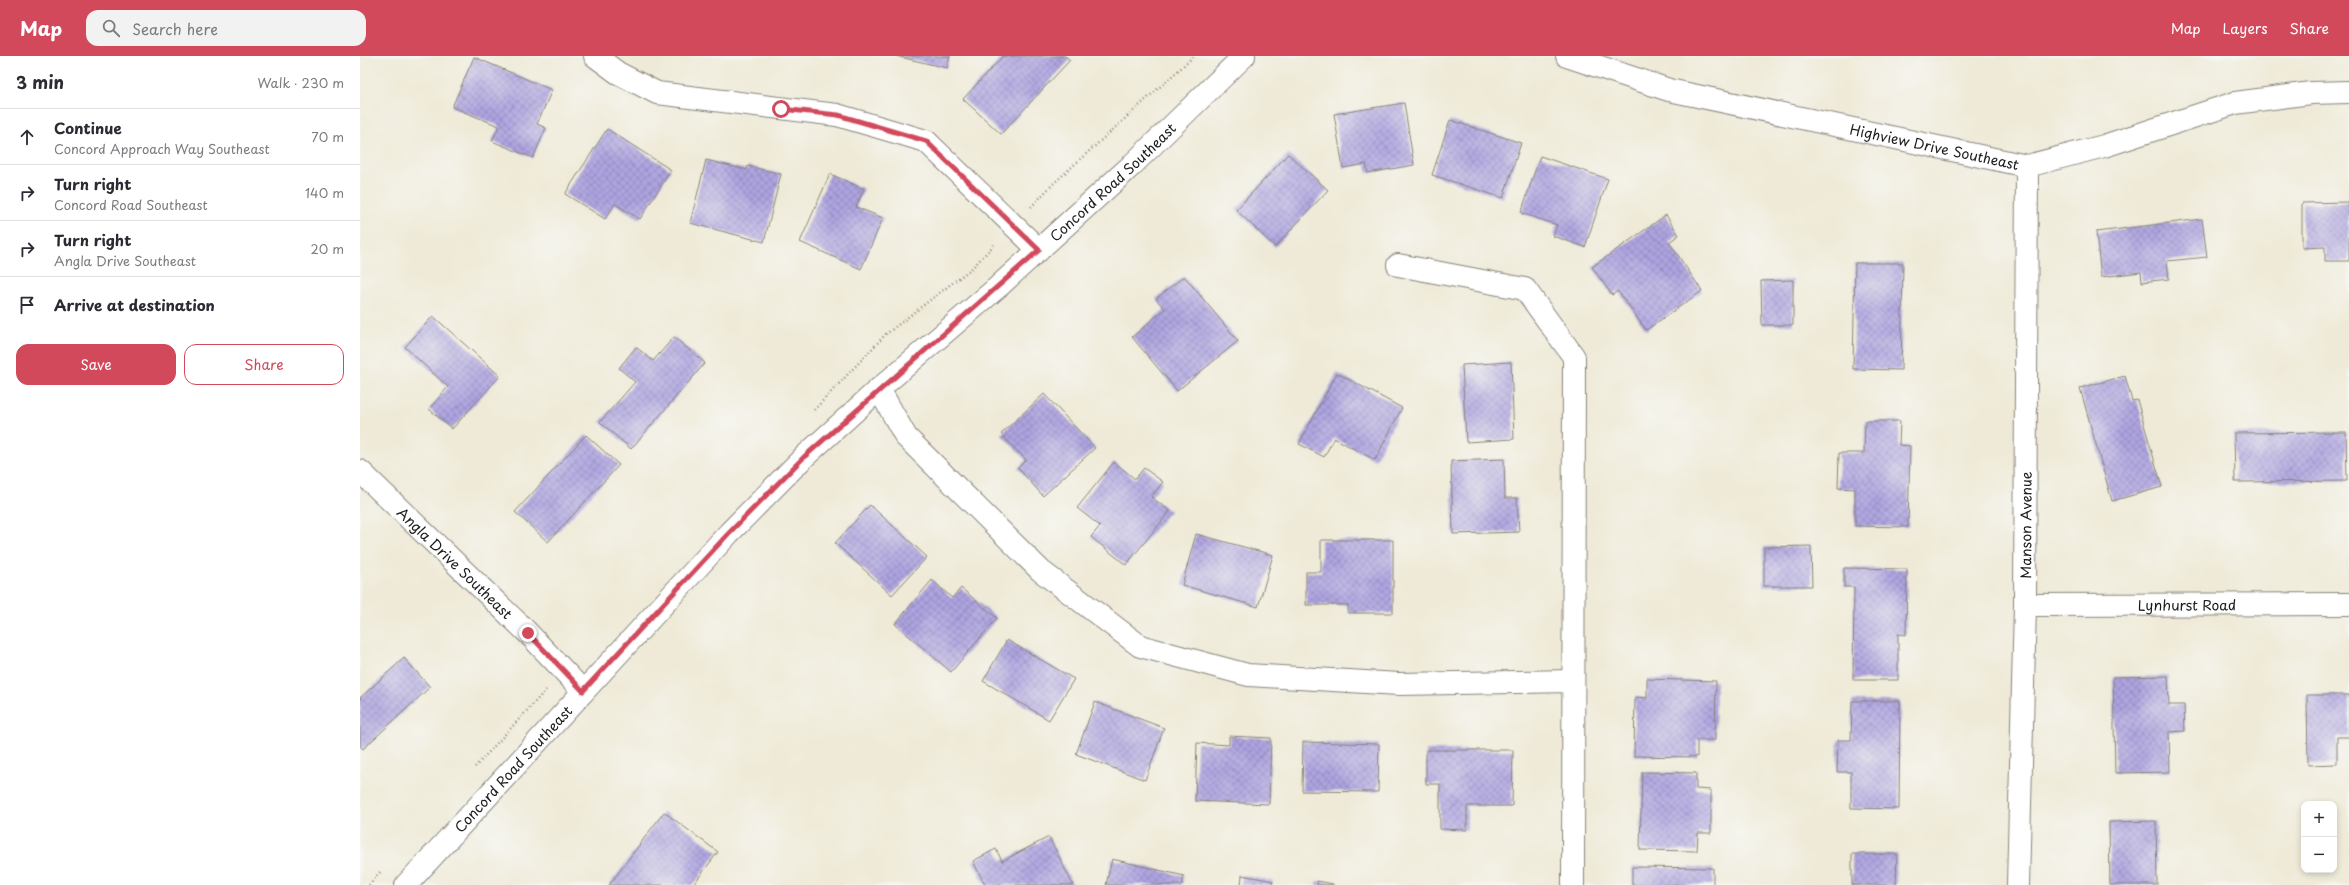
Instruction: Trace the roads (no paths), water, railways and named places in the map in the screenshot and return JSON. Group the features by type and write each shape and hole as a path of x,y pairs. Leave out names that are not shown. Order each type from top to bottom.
{"street":[{"path":"595,56 618,73 657,93 838,115 926,141 1039,250"},
{"name":"Concord Road Southeast","path":"406,885 583,691 746,516 804,457 879,389 1039,250 1132,165 1244,56"},
{"name":"Highview Drive Southeast","path":"1567,56 1669,90 2027,166 2104,146 2235,104 2311,93 2349,92"},
{"name":"Manson Avenue","path":"2018,885 2025,605 2027,166"},
{"path":"1398,265 1525,289 1574,357 1573,885"},
{"path":"879,389 906,437 911,443 1041,571 1140,646 1248,676 1399,684 1573,681"},
{"name":"Angla Drive Southeast","path":"360,471 528,633 583,691"},
{"name":"Lynhurst Road","path":"2025,605 2349,604"}]}
